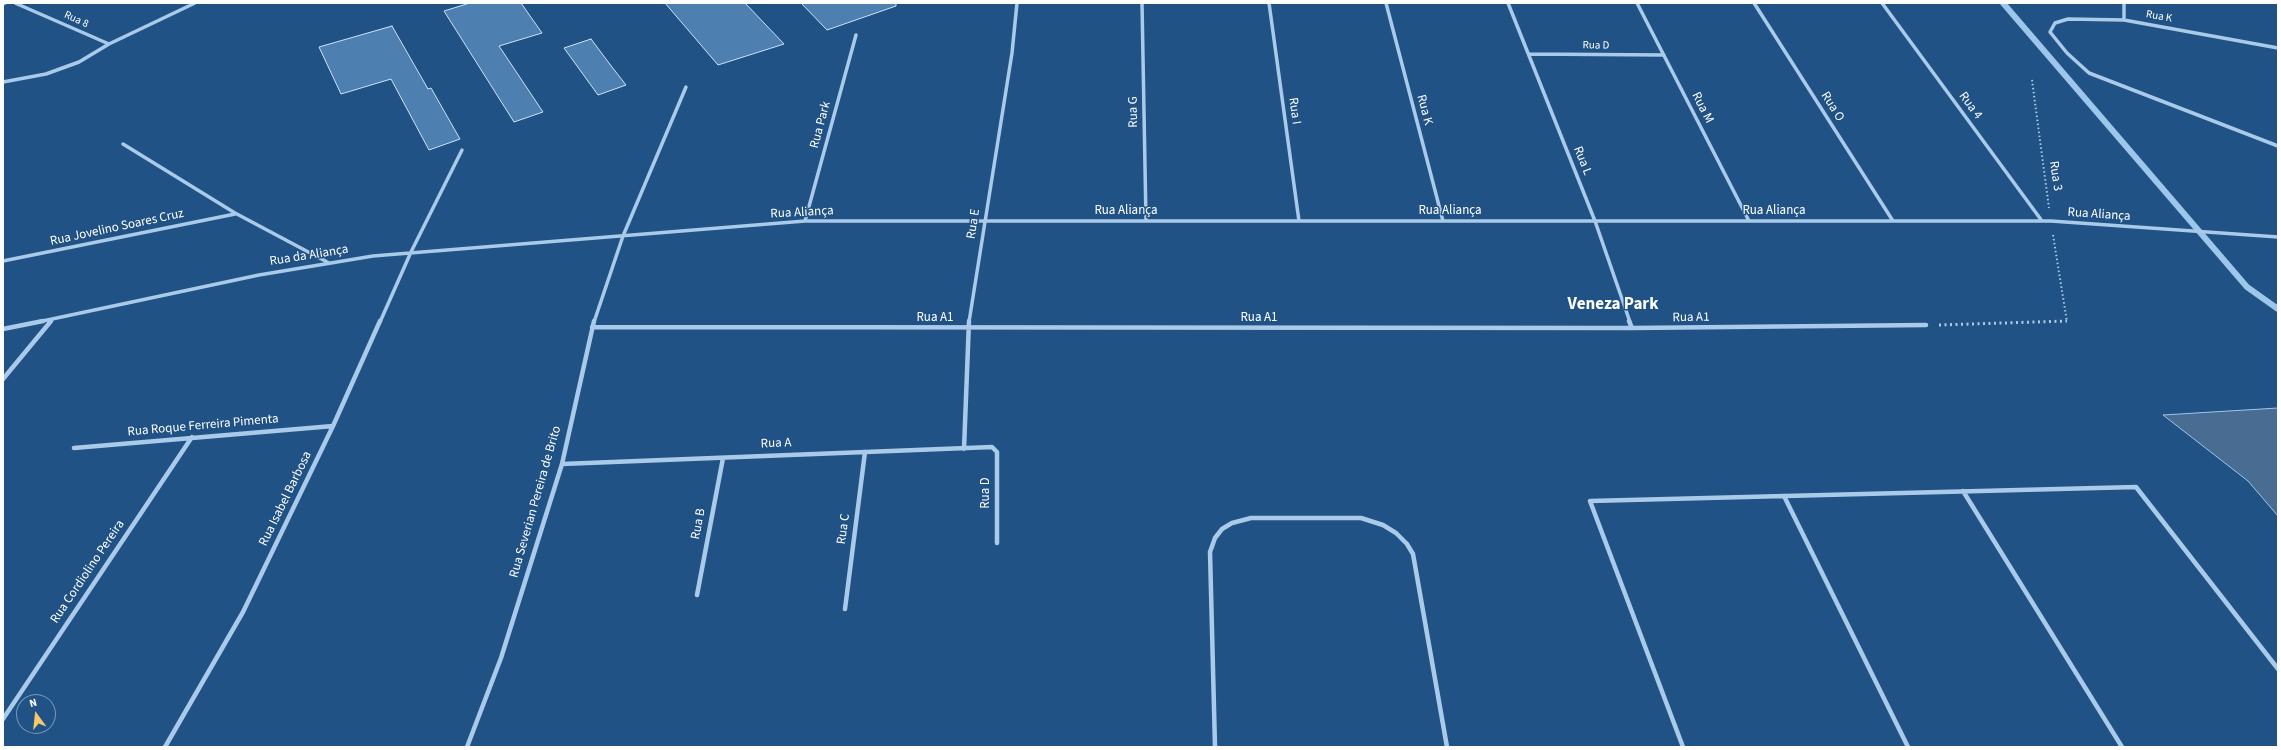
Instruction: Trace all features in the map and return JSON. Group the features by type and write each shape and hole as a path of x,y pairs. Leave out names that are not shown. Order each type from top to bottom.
{"street":[{"name":"Rua 8","path":"15,3 108,44"},
{"path":"3,82 46,74 62,69 79,62 108,44 196,3"},
{"name":"Rua E","path":"964,449 968,328 1012,53 1018,3"},
{"name":"Rua G","path":"1142,3 1146,221"},
{"name":"Rua I","path":"1269,3 1299,221"},
{"name":"Rua K","path":"1386,3 1443,221"},
{"name":"Rua L","path":"1508,3 1595,221 1632,328"},
{"name":"Rua M","path":"1637,3 1749,221"},
{"name":"Rua O","path":"1754,3 1893,221"},
{"name":"Rua 4","path":"1882,3 2042,221"},
{"path":"2124,3 2124,20"},
{"name":"Rua K","path":"2278,48 2124,20 2068,19 2055,23 2050,32 2067,53 2089,73 2278,146"},
{"name":"Rua Park","path":"805,221 856,35"},
{"name":"Rua D","path":"1528,54 1664,55"},
{"name":"Rua Severian Pereira de Brito","path":"467,747 501,658 562,464 592,327 623,236 686,87"},
{"path":"123,144 235,214 329,263"},
{"name":"Rua Isabel Barbosa","path":"165,747 243,612 333,426 411,252 462,150"},
{"name":"Rua Jovelino Soares Cruz","path":"3,261 235,214"},
{"name":"Rua Aliança","path":"623,236 805,221 2051,221 2278,237"},
{"name":"Rua da Aliança","path":"3,329 259,275 329,263 411,252 623,236"},
{"path":"3,379 53,319"},
{"name":"Rua A1","path":"592,327 1632,328 1926,325"},
{"name":"Rua Roque Ferreira Pimenta","path":"74,448 333,426"},
{"name":"Rua Cordiolino Pereira","path":"3,719 192,437"},
{"name":"Rua D","path":"992,447 997,452 996,543"},
{"name":"Rua A","path":"562,464 992,447"},
{"name":"Rua C","path":"845,609 865,452"},
{"name":"Rua B","path":"697,595 723,458"},
{"path":"1683,747 1590,502 2136,487 2278,669"},
{"path":"1963,491 2122,747"},
{"path":"1784,496 1908,747"},
{"path":"1215,747 1210,552 1215,538 1222,529 1232,523 1251,518 1361,518 1383,525 1396,533 1407,544 1413,554 1447,747"}],"path":[{"name":"Rua 3","path":"1926,325 2067,322 2051,221 2032,80"}],"water":[{"path":"2278,408 2278,516 2248,481 2163,415"}],"building":[{"path":"470,3 521,3 542,33 499,46 543,112 514,122 444,11"},
{"path":"665,3 745,3 784,44 718,65"},
{"path":"801,3 896,3 896,6 827,30"},
{"path":"392,26 428,89 431,88 460,139 429,150 391,79 341,94 319,47"},
{"path":"591,39 626,85 598,95 564,48"}],"waterway":[{"path":"2003,3 2247,287 2278,309"}],"district":[{"name":"Veneza Park","path":"1613,305"}]}
